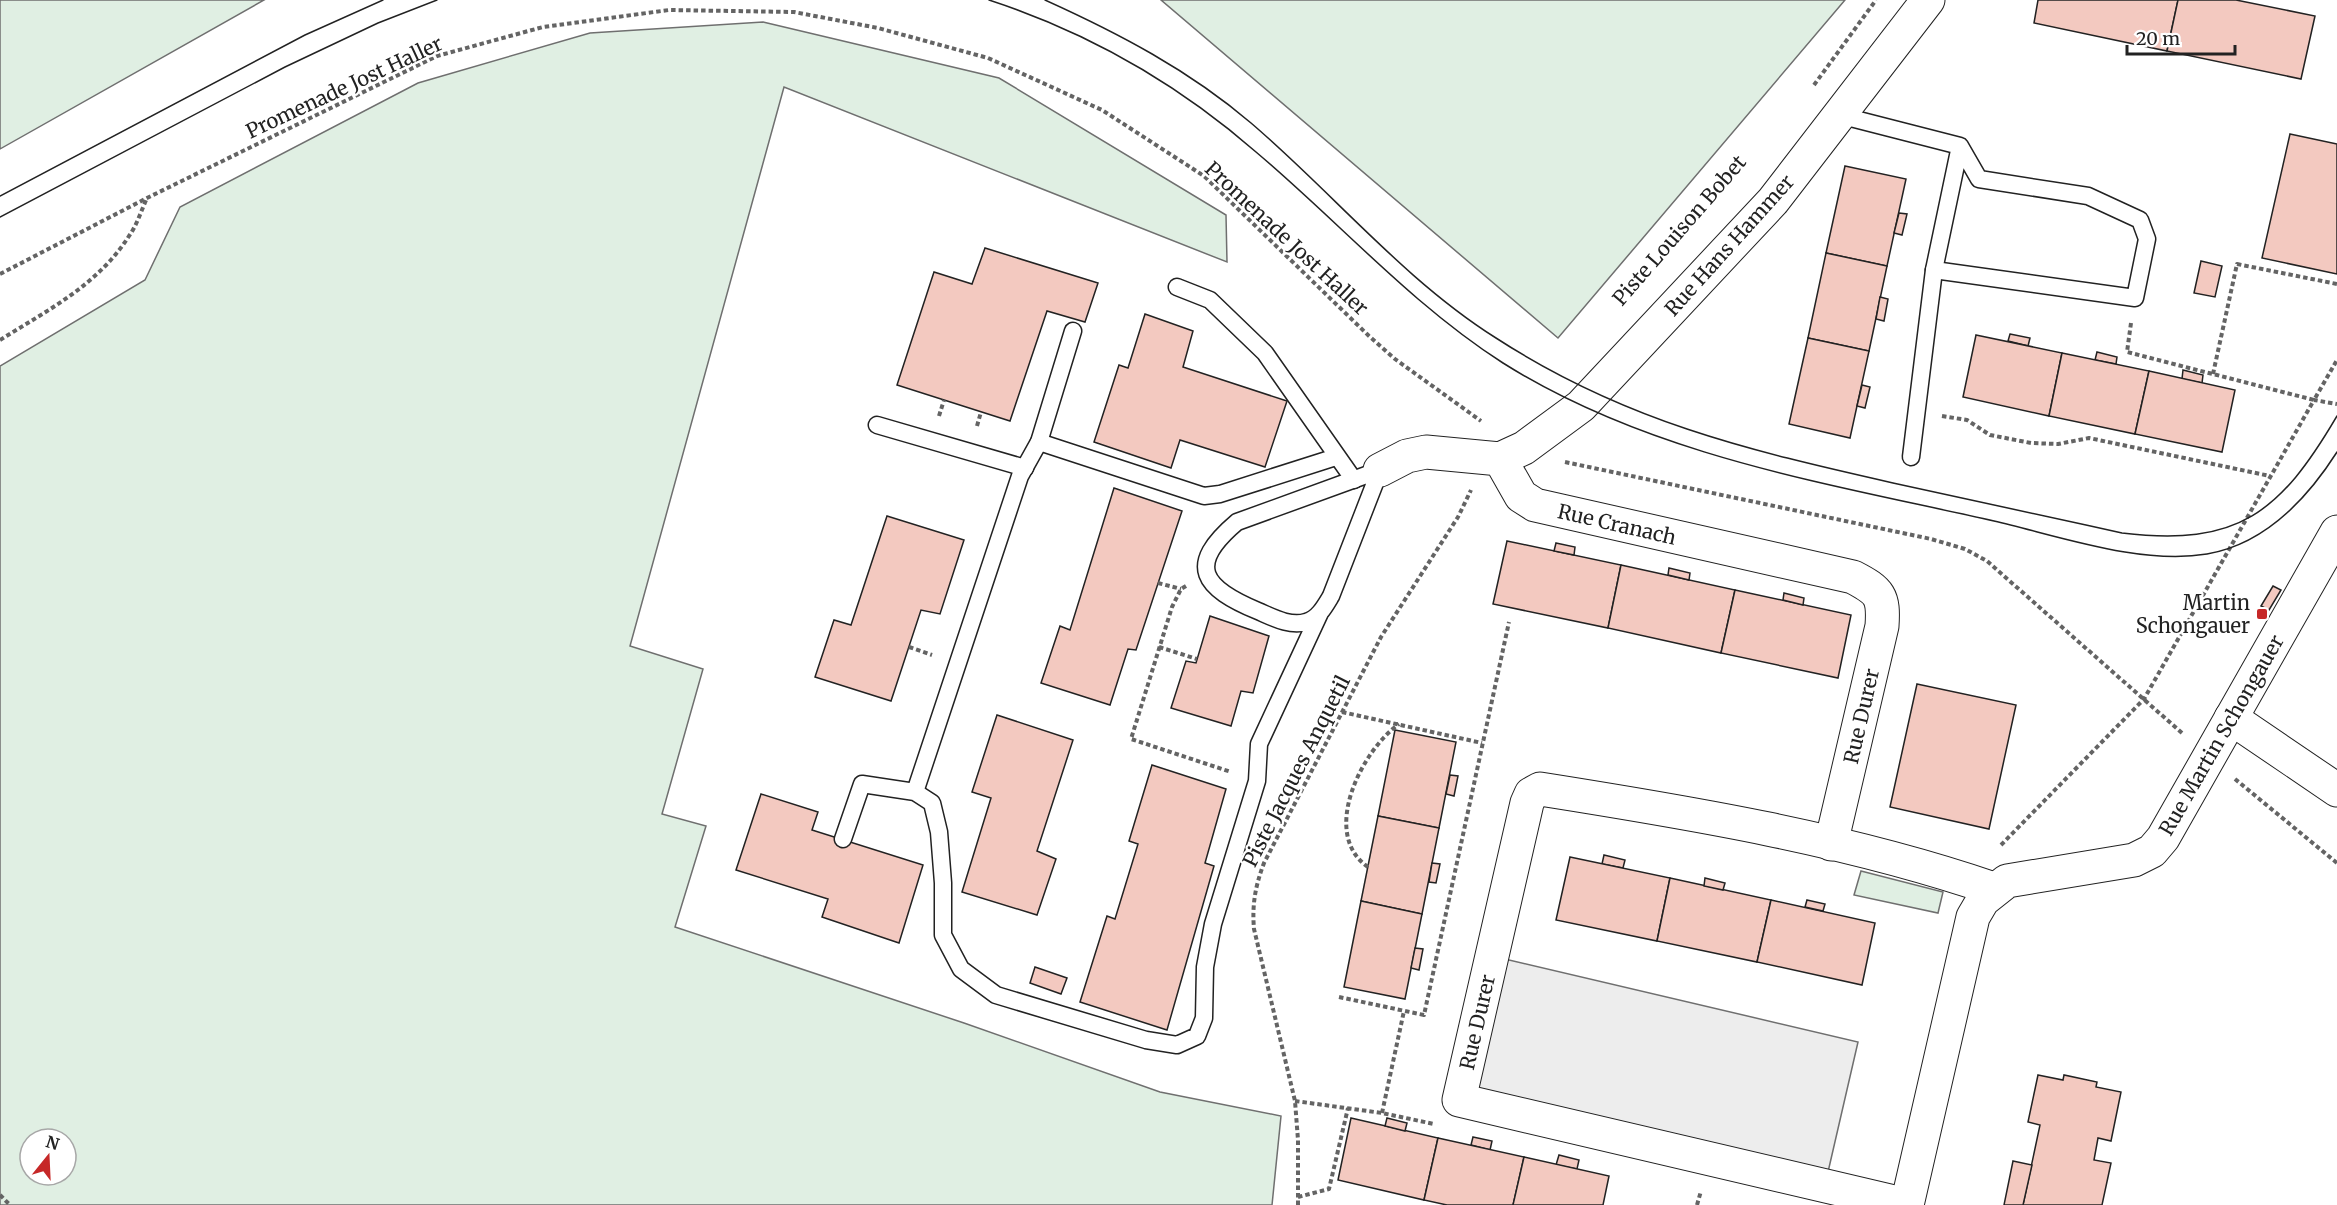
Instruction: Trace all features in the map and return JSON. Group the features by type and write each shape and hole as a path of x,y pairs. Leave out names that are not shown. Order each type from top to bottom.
{"street":[{"name":"Rue Hans Hammer","path":"1506,446 1574,412 1603,383 1773,201 1928,0"},
{"path":"1367,475 1407,456 1426,452 1506,446"},
{"name":"Rue Cranach","path":"1506,446 1521,496 1535,505 1853,577 1876,589"},
{"name":"Rue Martin Schongauer","path":"1907,1205 1973,917 1994,890 2007,881 2134,860 2151,851 2163,837 2337,532"},
{"name":"Rue Durer","path":"1831,844 1882,626 1884,606 1876,589"},
{"path":"2231,718 2337,790"},
{"name":"Rue Durer","path":"1907,1205 1459,1100 1531,794 1540,789 1661,808 1831,844 1915,865 1994,890"}],"lane":[{"path":"1839,115 1960,146 1979,179 2088,196 2140,220 2147,239 2135,298 1934,270"},
{"path":"1911,457 1934,270 1960,146"},
{"path":"1178,287 1210,300 1266,353 1336,457 1367,475"},
{"path":"915,792 1025,468 1039,442 1073,331"},
{"path":"877,425 1025,468"},
{"path":"1039,442 1204,496 1336,457"},
{"path":"1318,615 1306,622 1283,622 1238,603 1216,590 1207,575 1208,555 1219,537 1237,522 1367,475"},
{"path":"843,839 861,784 915,792 932,803 939,832 943,883 943,935 961,969 996,995 1146,1040 1177,1045 1197,1036 1204,1018 1205,967 1213,924 1257,781 1259,744 1318,615 1331,596 1367,475"}],"path":[{"path":"1808,94 1876,0"},
{"name":"Promenade Jost Haller","path":"0,274 147,198 437,56 543,27 669,10 794,12 878,28 988,58 1102,110 1204,176 1395,359 1506,446 1547,459 1931,539 1965,549 1995,568 2208,757 2337,863"},
{"path":"0,340 80,290 109,264 131,234 147,198"},
{"path":"2213,374 2237,264 2337,284"},
{"path":"2135,298 2127,352 2337,404"},
{"path":"1997,849 2144,699 2337,360"},
{"path":"1917,412 1967,420 1990,435 2031,443 2058,444 2089,438 2271,476"},
{"name":"Piste Jacques Anquetil","path":"1298,1205 1295,1101 1254,929 1252,906 1264,863 1381,637 1458,516 1470,491 1506,446"},
{"path":"1207,575 1181,589 1172,607 1131,739 1257,781"},
{"path":"1158,583 1181,589"},
{"path":"1339,998 1424,1015 1509,622"},
{"path":"1159,646 1197,659"},
{"path":"1342,712 1482,743"},
{"path":"1368,867 1349,848 1346,825 1352,792 1363,764 1387,732 1399,724"},
{"path":"1382,1113 1404,1011"},
{"path":"1298,1197 1329,1189 1348,1108"},
{"path":"0,1195 10,1205"}],"green space":[{"path":"0,0 264,0 0,149"},
{"path":"1161,0 1845,0 1558,338"},
{"path":"763,22 999,78 1226,215 1227,262 784,87 630,646 703,669 662,814 706,826 675,927 964,1023 1160,1092 1281,1116 1272,1205 0,1205 0,366 145,280 180,207 418,83 590,33"},
{"path":"1861,871 1943,892 1938,913 1854,895"}],"shaded area":[{"path":"1492,956 1858,1042 1825,1185 1459,1100"}],"building":[{"path":"2038,0 2178,0 2167,51 2034,23"},
{"path":"2178,0 2236,0 2315,16 2301,79 2167,51"},
{"path":"2290,134 2337,144 2337,274 2262,258"},
{"path":"1845,166 1906,179 1887,266 1826,253"},
{"path":"1899,213 1907,214 1902,235 1894,233"},
{"path":"985,248 1098,283 1085,322 1047,311 1010,421 897,385 934,272 972,284"},
{"path":"1826,253 1887,266 1869,351 1808,338"},
{"path":"2201,261 2222,266 2215,297 2194,293"},
{"path":"1880,297 1888,299 1884,321 1876,319"},
{"path":"1145,314 1193,331 1183,367 1287,401 1265,467 1180,440 1171,468 1094,442 1119,365 1128,368"},
{"path":"2010,334 2030,338 2028,346 2008,341"},
{"path":"1976,335 2062,353 2049,416 1963,397"},
{"path":"1808,338 1869,351 1850,438 1789,424"},
{"path":"2097,352 2117,357 2116,364 2095,360"},
{"path":"2062,353 2149,371 2135,434 2049,416"},
{"path":"2183,370 2203,375 2202,383 2182,379"},
{"path":"2149,371 2235,390 2222,452 2135,434"},
{"path":"1862,385 1870,387 1865,408 1857,406"},
{"path":"1114,488 1182,511 1136,650 1128,649 1110,705 1041,683 1060,626 1070,630"},
{"path":"887,516 964,540 940,614 921,610 891,701 815,677 834,620 851,625"},
{"path":"1507,541 1621,565 1608,628 1493,604"},
{"path":"1556,543 1575,547 1574,555 1554,551"},
{"path":"1621,565 1735,590 1721,653 1608,628"},
{"path":"1669,568 1690,573 1689,580 1668,575"},
{"path":"2273,586 2281,590 2269,610 2261,606"},
{"path":"1735,590 1851,615 1838,678 1721,653"},
{"path":"1784,593 1804,598 1803,605 1783,600"},
{"path":"1210,616 1269,636 1253,693 1241,691 1231,726 1171,708 1186,661 1196,663"},
{"path":"1917,684 2016,705 1989,829 1890,807"},
{"path":"997,715 1073,740 1037,851 1056,859 1037,915 962,892 991,798 972,792"},
{"path":"1395,730 1456,742 1439,828 1378,816"},
{"path":"1152,765 1226,789 1205,863 1214,866 1167,1030 1080,1002 1107,916 1115,919 1138,844 1129,841"},
{"path":"1450,775 1458,776 1454,796 1446,794"},
{"path":"761,794 818,812 812,830 923,865 899,943 822,917 828,899 736,870"},
{"path":"1378,816 1439,828 1422,914 1361,901"},
{"path":"1604,855 1625,860 1623,868 1602,864"},
{"path":"1570,857 1670,878 1657,941 1556,920"},
{"path":"1432,863 1440,864 1436,883 1429,882"},
{"path":"1670,878 1771,900 1757,962 1657,941"},
{"path":"1705,878 1725,883 1723,890 1704,886"},
{"path":"1771,900 1875,923 1862,985 1757,962"},
{"path":"1807,900 1825,904 1823,911 1805,907"},
{"path":"1361,901 1422,914 1405,999 1344,987"},
{"path":"1415,948 1423,949 1419,970 1411,968"},
{"path":"1035,967 1067,978 1061,994 1030,983"},
{"path":"2038,1075 2063,1080 2064,1075 2097,1082 2096,1087 2121,1092 2111,1141 2098,1138 2094,1160 2111,1163 2102,1205 2023,1205 2040,1125 2028,1122"},
{"path":"1351,1118 1438,1138 1424,1200 1338,1180"},
{"path":"1387,1118 1407,1123 1405,1131 1385,1126"},
{"path":"1473,1137 1492,1141 1490,1150 1471,1145"},
{"path":"1438,1138 1524,1157 1513,1205 1447,1205 1424,1200"},
{"path":"1559,1155 1579,1160 1577,1169 1556,1165"},
{"path":"1524,1157 1609,1176 1603,1205 1513,1205"},
{"path":"2013,1161 2032,1165 2023,1205 2004,1205"}],"tram line":[{"path":"0,196 305,35 383,0"},
{"path":"0,217 285,67 378,23 437,0"},
{"path":"989,0 1096,44 1130,62 1195,104 1287,179 1406,289 1469,340 1503,363 1560,395 1619,422 1679,444 1804,479 1994,521 2072,541 2155,556 2207,554 2228,549 2266,530 2298,502 2337,452"},
{"path":"1045,0 1126,39 1203,86 1251,123 1430,290 1496,338 1544,367 1639,412 1737,445 1893,483 2122,533 2162,536 2197,534 2226,528 2252,516 2275,499 2296,477 2337,416"}],"place":[{"name":"Martin Schongauer","path":"2262,614"}]}
